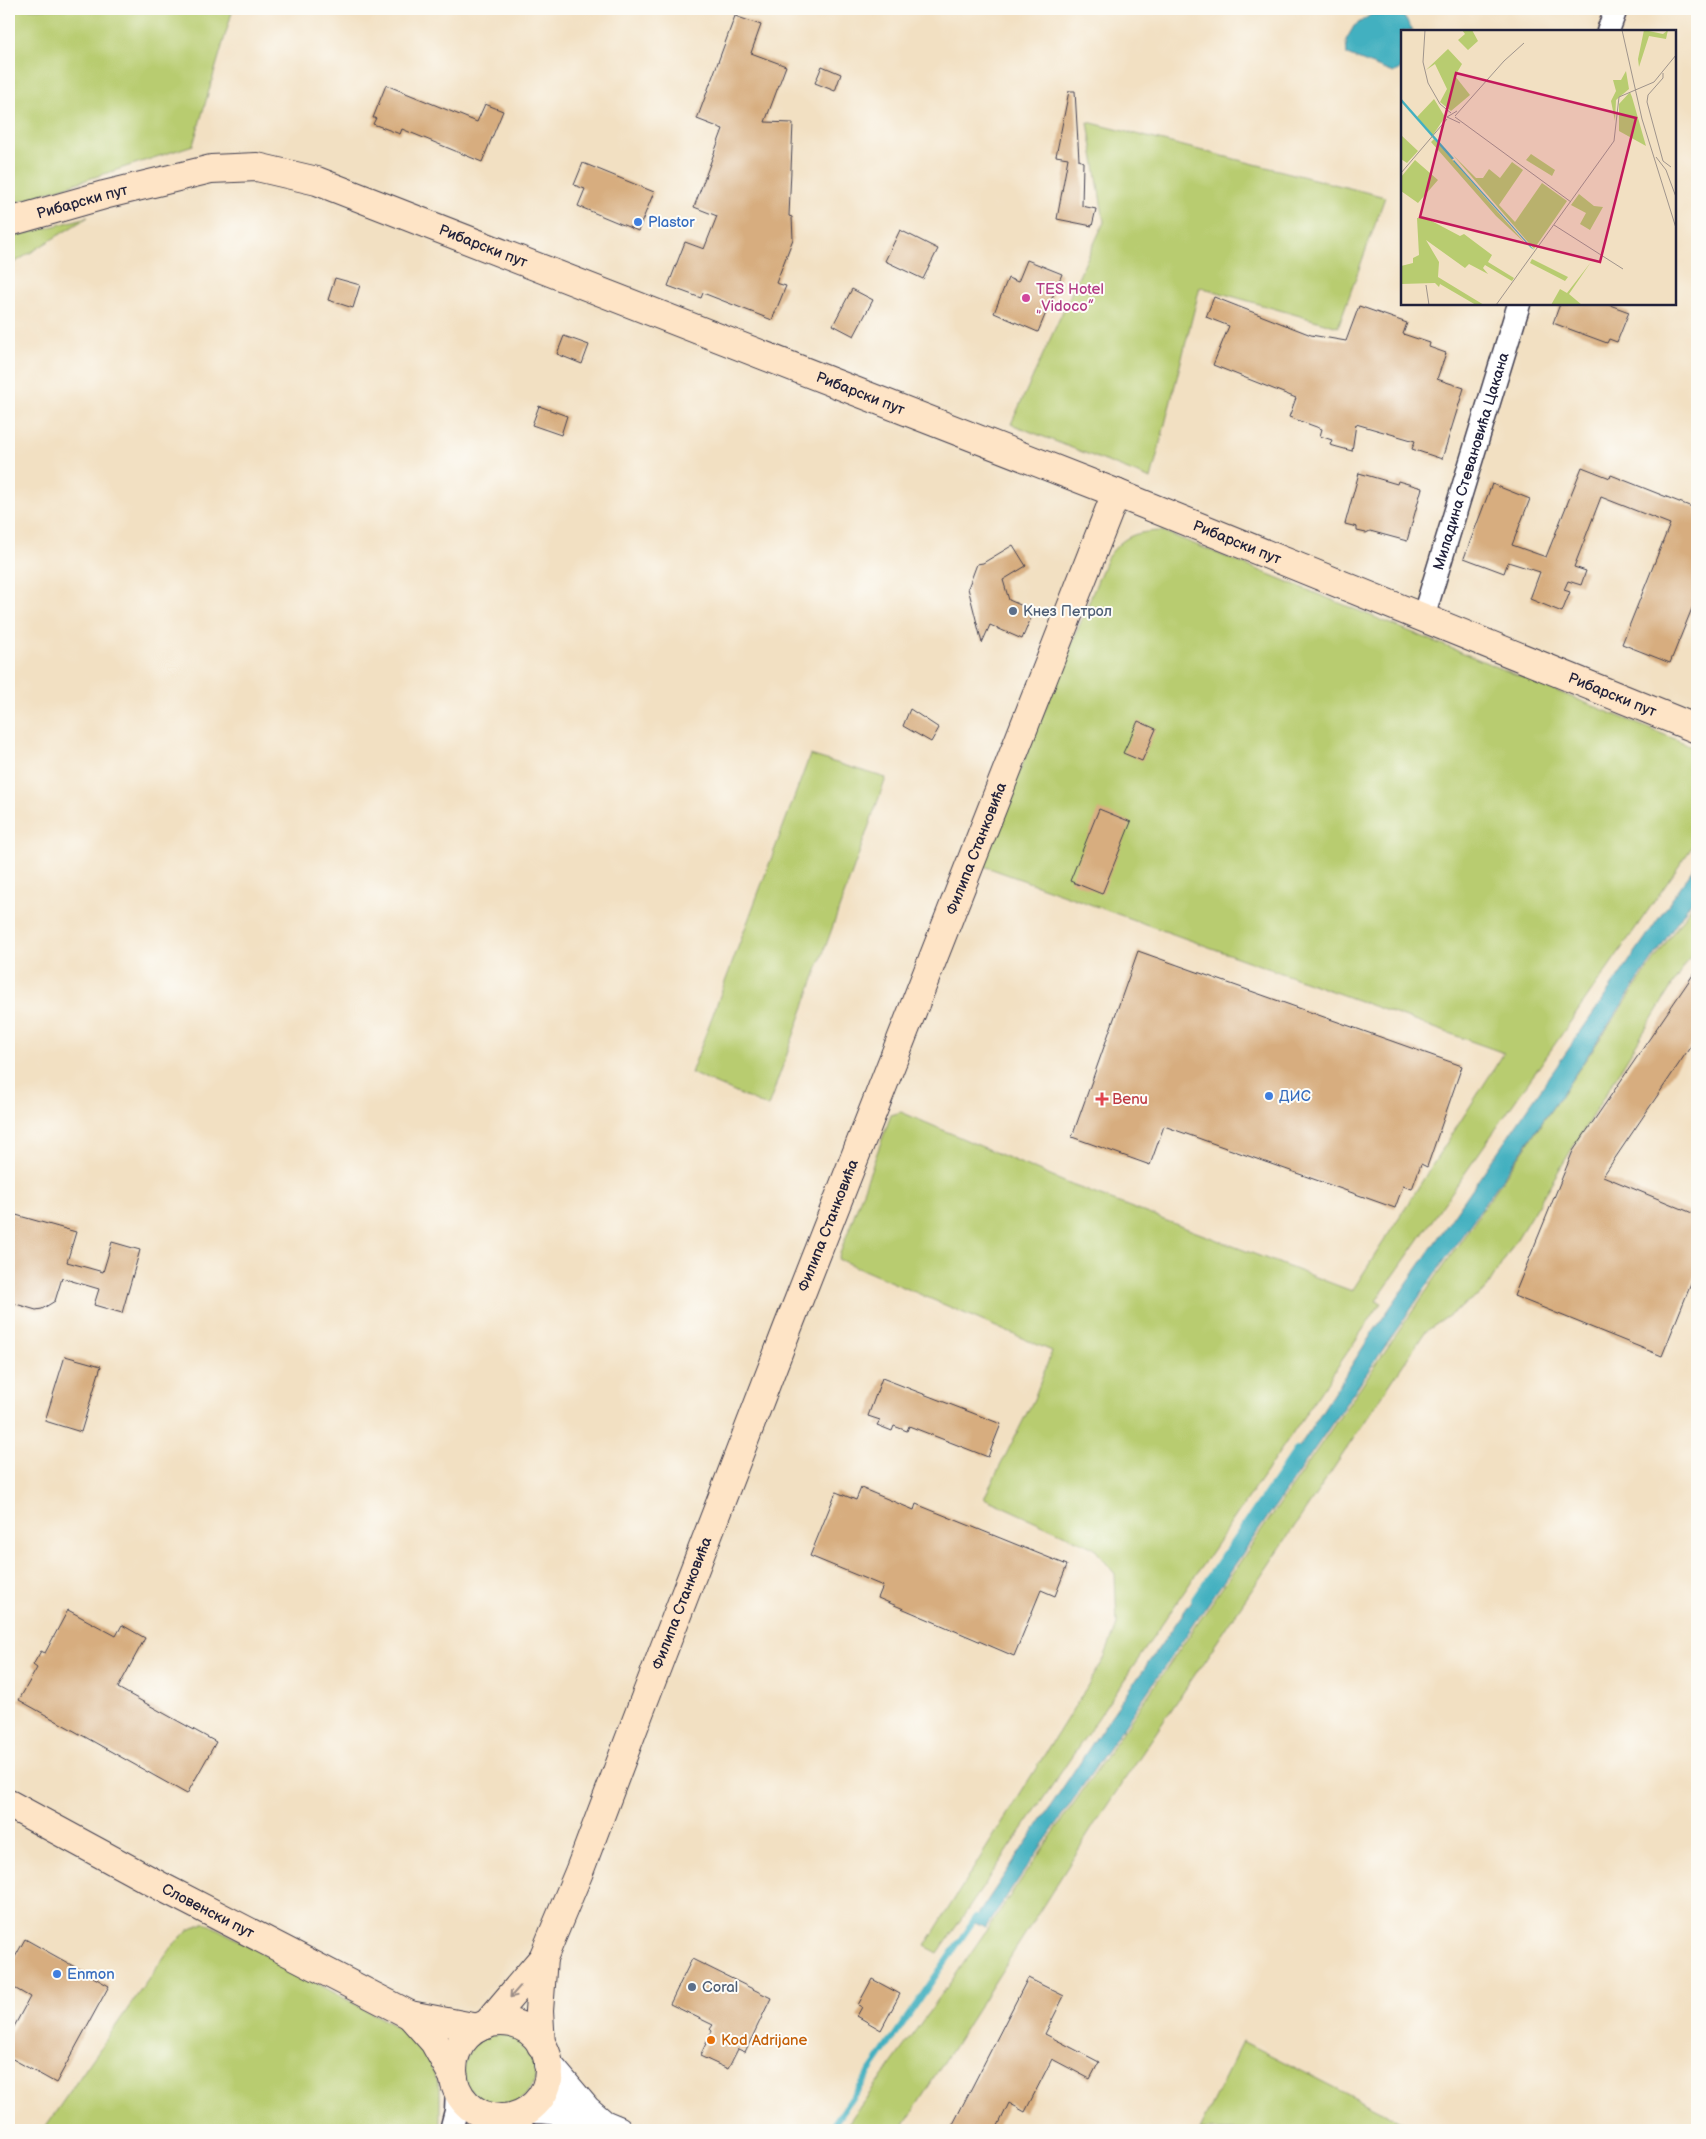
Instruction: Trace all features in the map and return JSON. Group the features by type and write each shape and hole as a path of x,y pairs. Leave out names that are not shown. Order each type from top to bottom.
{"main road":[{"name":"Рибарски пут","path":"9,222 104,195 211,169 257,167 317,181 1116,494 1697,729"},
{"name":"Филипа Станковића","path":"482,2026 543,1958 579,1872 788,1327 1116,494"},
{"name":"Словенски пут","path":"9,1804 162,1887 410,2015 482,2026"},
{"name":"Филипа Станковића","path":"543,1958 540,2011 544,2055"},
{"name":"Словенски пут","path":"410,2015 434,2042 455,2083"},
{"path":"502,2023 517,2026 535,2037 544,2055 546,2084 543,2094 507,2119 486,2116 476,2112 465,2101 455,2083 453,2068 458,2049 470,2034 482,2026 502,2023"}],"street":[{"path":"1608,30 1616,9"},
{"name":"Миладина Стевановића Цакана","path":"1424,618 1518,305"},
{"path":"544,2055 588,2110 609,2126"},
{"path":"451,2130 456,2111 455,2083"},
{"path":"507,2119 554,2110 609,2126"}],"green space":[{"path":"9,9 233,9 193,145 9,205"},
{"path":"1088,122 1385,197 1338,327 1200,287 1151,479 1011,424 1104,222"},
{"path":"88,217 9,266 9,238"},
{"path":"1162,531 1697,748 1697,840 1376,1301 1381,1303 938,1953 925,1946 1103,1661 1117,1625 1115,1574 1094,1548 984,1498 1034,1399 1052,1351 838,1259 891,1115 901,1112 1069,1184 1352,1291 1504,1053 981,865 1107,558 1119,544 1131,536 1144,532"},
{"path":"810,755 886,778 768,1107 691,1073"},
{"path":"1697,898 1697,945 1485,1291 1425,1332 1096,1822 901,2130 843,2130 950,1983"},
{"path":"205,1922 410,2034 429,2061 440,2088 440,2124 437,2130 43,2130 171,1947 187,1931"},
{"path":"507,2034 526,2044 534,2056 536,2070 534,2084 526,2096 514,2104 493,2106 474,2096 466,2084 464,2063 474,2044 486,2036"},
{"path":"1243,2041 1417,2130 1199,2130"}],"water":[{"path":"1394,13 1404,17 1413,30 1401,30 1401,66 1400,69 1393,73 1347,55 1346,40 1354,26 1372,14"},
{"path":"1697,863 1697,893 1559,1098 1435,1274 985,1928 973,1922 1104,1726 1294,1455 1367,1341"}],"building":[{"path":"735,16 761,25 751,53 786,66 765,122 793,123 789,216 792,217 793,239 776,283 786,286 772,320 703,293 701,298 668,286 685,242 704,249 717,216 694,207 723,129 697,119"},
{"path":"822,66 841,74 835,91 815,83"},
{"path":"386,85 477,122 485,104 503,111 482,162 402,129 400,134 373,124 376,118 373,118"},
{"path":"1069,91 1075,91 1079,160 1083,162 1082,206 1096,209 1092,226 1057,219 1068,158 1056,156"},
{"path":"583,163 654,192 638,231 578,206 585,189 574,185"},
{"path":"900,230 938,249 923,279 885,261"},
{"name":"TES Hotel „Vidoco”","path":"1027,260 1062,274 1038,332 994,313 1008,278 1018,282"},
{"path":"335,278 360,285 353,308 328,300"},
{"path":"852,289 873,300 854,336 833,325"},
{"path":"1214,297 1311,335 1346,341 1359,306 1407,323 1403,334 1430,343 1429,347 1446,353 1437,379 1464,388 1442,459 1412,449 1415,441 1356,424 1352,451 1330,445 1332,440 1320,436 1322,429 1289,417 1296,398 1213,365 1229,326 1206,317"},
{"path":"1560,305 1610,305 1629,312 1617,342 1609,339 1607,343 1553,323"},
{"path":"564,336 589,345 582,364 557,354"},
{"path":"539,406 567,416 561,435 532,425"},
{"path":"1582,467 1610,478 1611,475 1697,509 1697,596 1670,663 1622,644 1670,524 1601,497 1574,567 1586,571 1581,585 1568,581 1564,590 1570,592 1562,612 1530,599 1540,572 1508,562 1504,573 1464,558 1492,484 1530,499 1512,545 1546,557"},
{"path":"1359,473 1397,484 1398,481 1422,488 1407,541 1370,531 1366,533 1357,531 1357,527 1345,524"},
{"path":"1013,545 1026,566 1003,580 1009,600 1034,611 1022,639 990,625 982,643 968,588 977,564 983,563"},
{"path":"910,709 939,728 931,742 903,726"},
{"path":"1138,721 1156,729 1142,761 1123,753"},
{"path":"1099,809 1131,822 1102,894 1070,881"},
{"name":"ДИС","path":"1138,951 1462,1066 1427,1167 1421,1164 1412,1189 1403,1186 1395,1208 1164,1126 1150,1165 1072,1137"},
{"path":"1697,969 1697,1037 1603,1176 1697,1215 1697,1269 1662,1356 1514,1296 1573,1151"},
{"path":"9,1213 76,1232 67,1262 103,1272 112,1242 140,1250 122,1313 94,1305 99,1289 62,1278 55,1301 42,1309 36,1310 9,1302"},
{"path":"65,1356 101,1366 81,1432 45,1421"},
{"path":"882,1378 1001,1424 988,1457 909,1426 907,1431 894,1426 892,1431 877,1425 880,1420 868,1416"},
{"path":"861,1488 914,1510 916,1504 1067,1565 1055,1596 1041,1590 1014,1656 878,1598 883,1586 810,1556 836,1492 856,1500"},
{"path":"68,1610 116,1636 122,1625 145,1638 118,1688 216,1742 187,1794 19,1700 37,1668 33,1665 41,1651 45,1653"},
{"path":"25,1939 109,1986 56,2083 9,2057 9,2036 30,1997 9,1985 9,1968"},
{"path":"692,1959 771,1998 745,2052 738,2049 728,2069 700,2056 713,2025 670,2004"},
{"path":"1028,1978 1064,1996 1045,2034 1099,2062 1090,2079 1052,2059 1025,2112 1009,2103 996,2130 950,2130"},
{"path":"872,1979 900,1994 881,2030 857,2016 862,2007 858,2005"}],"waterway":[{"path":"1194,1599 1297,1449"},
{"path":"830,2130 976,1917"}],"place":[{"name":"Plastor","path":"638,222"},
{"name":"TES Hotel „Vidoco”","path":"1026,298"},
{"name":"Кнез Петрол","path":"1013,611"},
{"name":"ДИС","path":"1269,1096"},
{"name":"Benu","path":"1102,1099"},
{"name":"Enmon","path":"57,1974"},
{"name":"Coral","path":"692,1987"},
{"name":"Kod Adrijane","path":"711,2040"}]}
